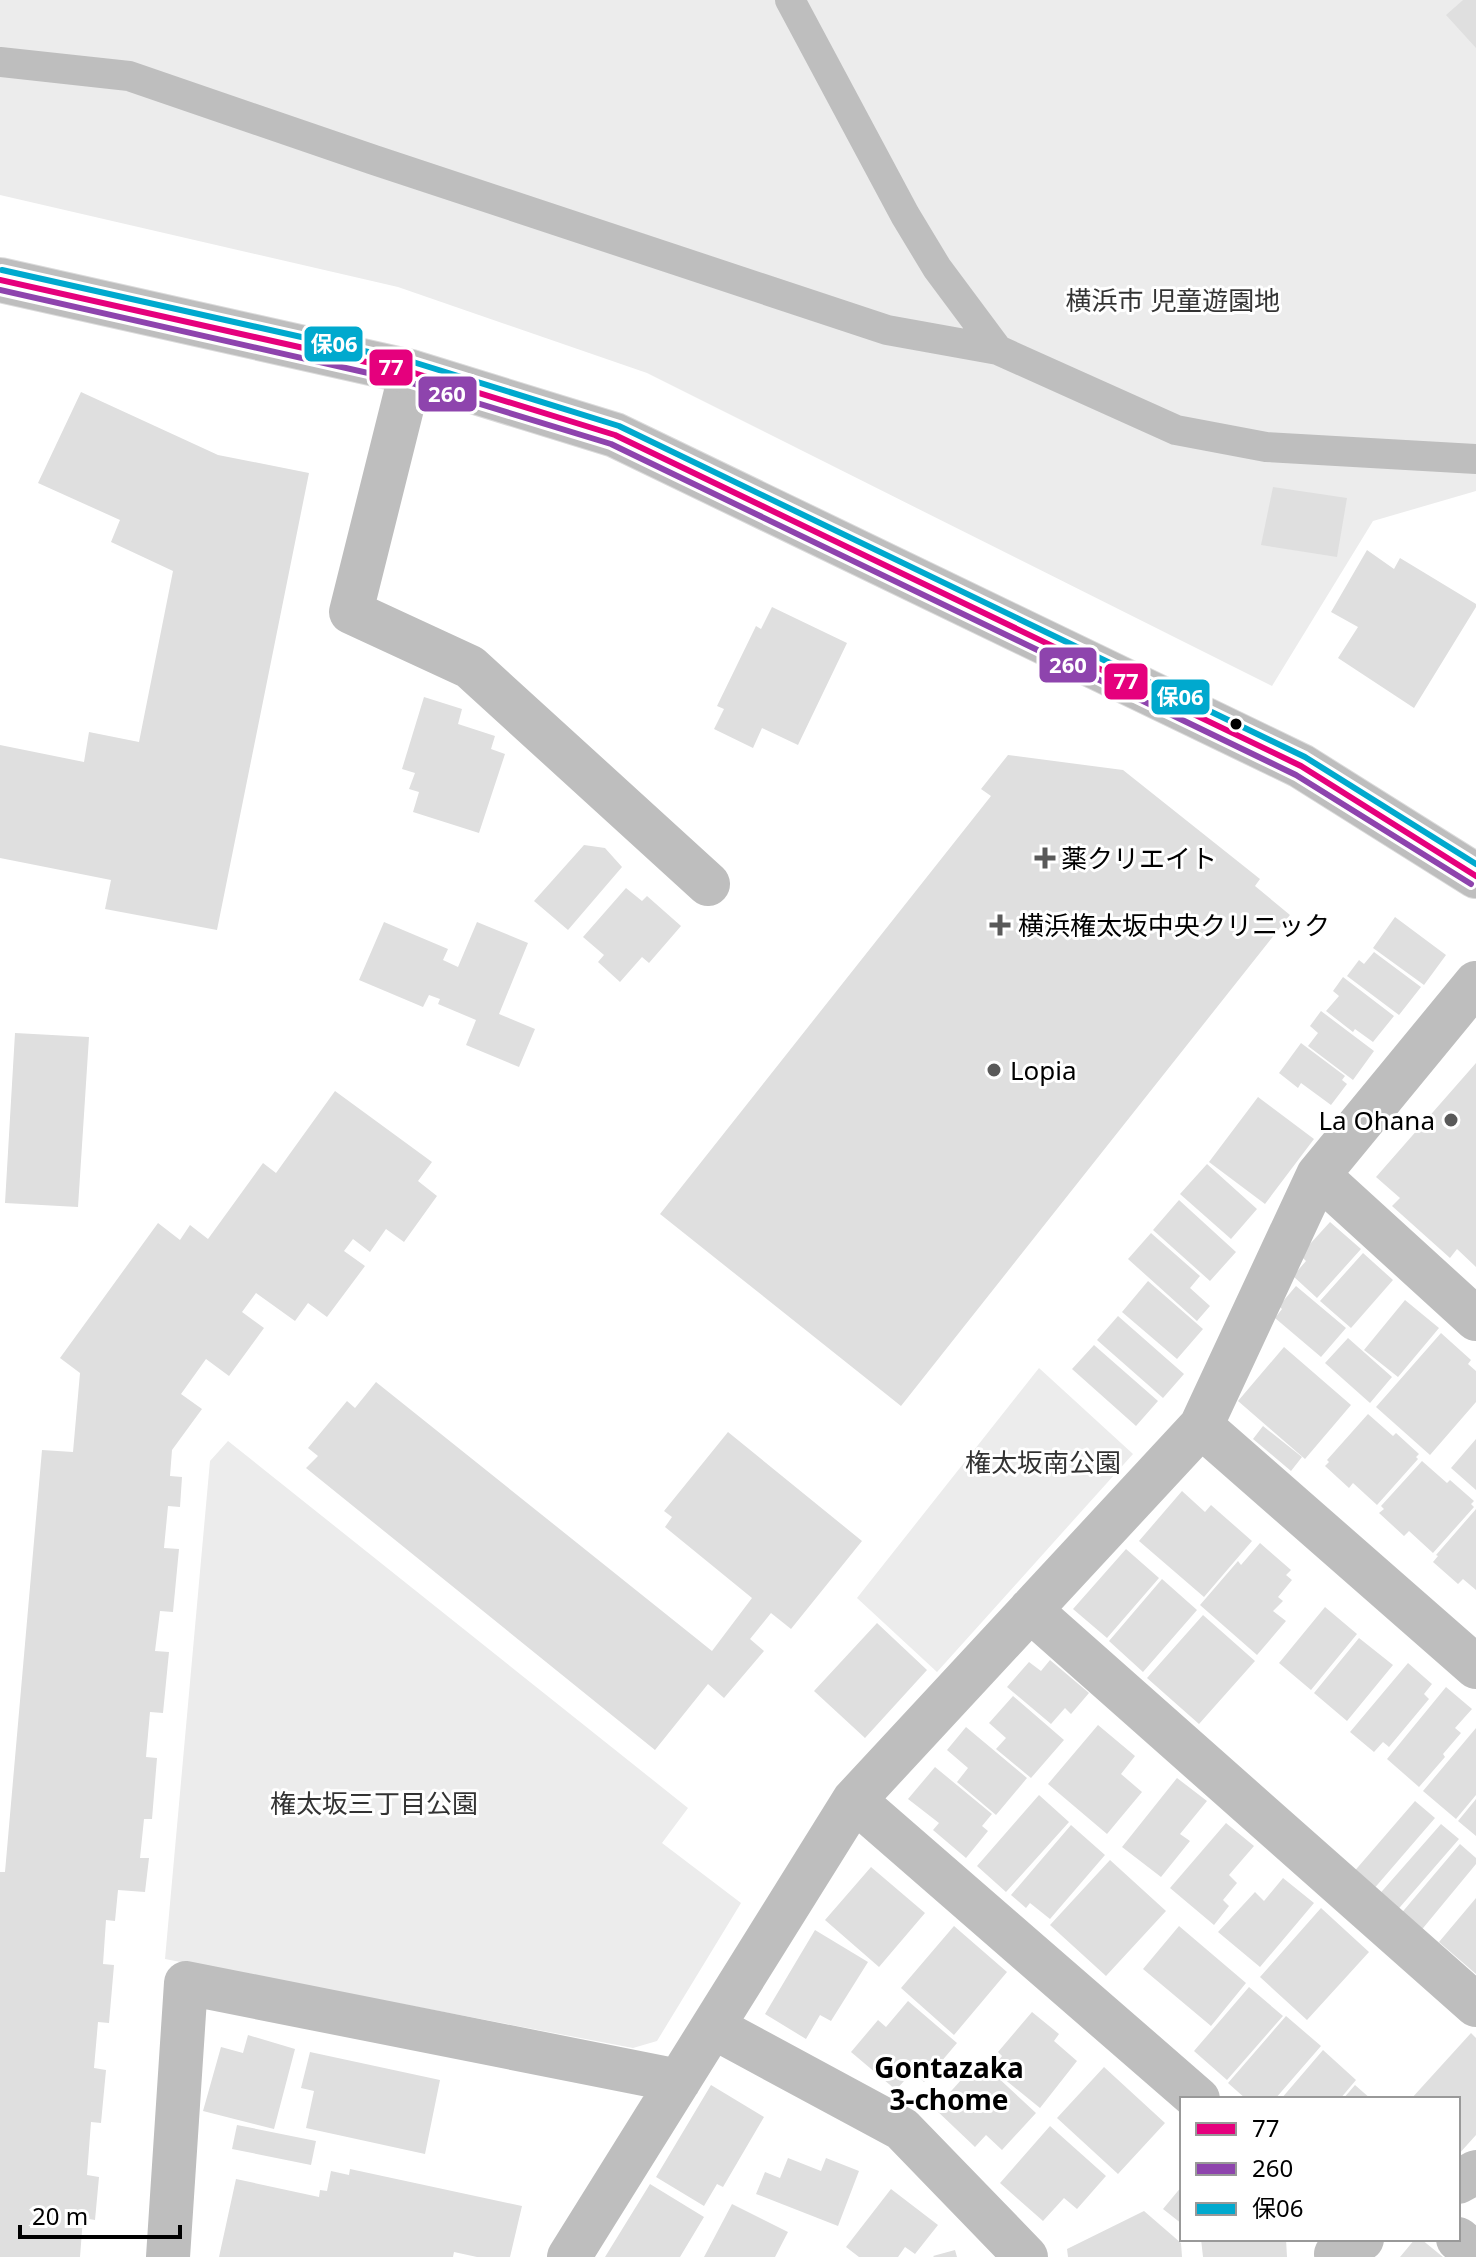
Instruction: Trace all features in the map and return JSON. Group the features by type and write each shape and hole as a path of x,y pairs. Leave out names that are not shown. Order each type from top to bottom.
{"main road":[{"path":"0,280 411,372 615,435 1301,766 1476,876"},
{"path":"411,372 351,612 470,667 708,884"},
{"path":"569,2257 854,1800 1201,1426 1318,1175 1476,983"},
{"path":"1318,1175 1476,1319"},
{"path":"1201,1426 1476,1667"},
{"path":"1030,1610 1476,2005"},
{"path":"854,1800 1196,2097"},
{"path":"168,2257 186,1983 679,2081"},
{"path":"713,2027 902,2129 1026,2257"},
{"path":"1460,2241 1476,2254"}],"lane":[{"path":"790,0 905,215 937,268 998,350"},
{"path":"0,62 129,76 887,330 998,350 1176,430 1266,447 1476,459"}],"green space":[{"name":"横浜市 児童遊園地","path":"0,0 1476,0 1476,491 1373,521 1272,686 647,373 398,287 0,195"},
{"name":"権太坂南公園","path":"1039,1368 1133,1454 937,1672 857,1598"},
{"name":"権太坂三丁目公園","path":"228,1441 688,1808 662,1843 741,1903 657,2041 633,2048 165,1959 210,1461"}],"building":[{"path":"1463,0 1476,0 1476,48 1446,15"},
{"path":"81,392 218,455 309,473 217,930 105,909 111,880 0,858 0,745 84,762 89,732 139,742 173,571 111,542 120,520 38,483"},
{"path":"1273,487 1347,498 1337,557 1261,545"},
{"path":"1367,550 1394,569 1400,558 1476,604 1414,708 1338,658 1358,627 1331,612"},
{"path":"772,607 847,643 798,745 762,728 753,748 714,729 724,709 717,706 756,626 761,629"},
{"path":"424,697 462,709 458,724 495,736 491,749 505,754 479,833 413,812 419,792 409,789 415,773 402,769"},
{"path":"1008,755 1123,770 1260,879 1255,886 1290,915 901,1406 660,1214 991,796 981,789"},
{"path":"584,845 605,848 622,867 568,930 534,901"},
{"path":"626,888 642,901 647,896 681,926 649,963 642,957 620,982 598,962 604,955 583,937"},
{"path":"1395,917 1446,955 1424,985 1373,948"},
{"path":"384,922 448,949 443,960 458,967 477,922 528,943 499,1014 535,1029 519,1067 466,1045 476,1020 438,1004 440,999 429,995 423,1007 359,980"},
{"path":"1374,952 1421,987 1399,1015 1347,976 1359,960 1364,964"},
{"path":"1343,977 1394,1016 1373,1042 1355,1029 1353,1032 1326,1011 1339,996 1333,991"},
{"path":"1321,1011 1374,1051 1353,1080 1308,1046 1318,1033 1310,1026"},
{"path":"15,1033 89,1037 78,1207 5,1203"},
{"path":"1301,1043 1345,1076 1342,1080 1347,1084 1331,1105 1301,1083 1298,1088 1279,1073"},
{"name":"La Ohana","path":"1476,1063 1476,1267 1457,1249 1450,1258 1392,1206 1400,1198 1376,1177"},
{"path":"335,1091 432,1162 418,1181 437,1196 404,1242 386,1229 370,1252 353,1239 344,1251 365,1266 327,1317 308,1303 295,1321 256,1293 242,1312 264,1328 229,1376 206,1359 181,1394 202,1409 172,1450 170,1476 182,1477 180,1507 168,1506 164,1548 179,1549 173,1612 160,1611 155,1651 169,1652 163,1713 150,1712 146,1757 157,1758 152,1819 144,1819 140,1858 149,1858 145,1892 118,1890 115,1921 106,1920 103,1964 114,1965 109,2023 98,2022 94,2068 106,2070 101,2123 91,2122 87,2175 99,2177 95,2220 83,2218 80,2257 0,2257 0,1872 5,1872 42,1450 73,1452 80,1373 60,1358 158,1223 180,1240 190,1225 208,1239 263,1163 276,1173"},
{"path":"1258,1097 1314,1139 1265,1204 1209,1162"},
{"path":"1207,1164 1257,1209 1231,1239 1180,1194"},
{"path":"1179,1200 1236,1252 1210,1281 1153,1230"},
{"path":"1330,1222 1361,1249 1317,1298 1293,1276 1306,1261 1300,1255"},
{"path":"1151,1233 1200,1276 1190,1288 1210,1306 1197,1321 1128,1259"},
{"path":"1363,1253 1393,1280 1351,1328 1320,1301"},
{"path":"1148,1281 1203,1329 1177,1359 1122,1312"},
{"path":"1296,1286 1346,1328 1321,1357 1275,1318 1282,1309 1279,1306"},
{"path":"1405,1300 1439,1328 1398,1377 1364,1350"},
{"path":"1118,1316 1184,1374 1163,1398 1097,1340"},
{"path":"1441,1333 1471,1360 1468,1364 1476,1371 1476,1402 1430,1455 1376,1407"},
{"path":"1348,1338 1392,1377 1370,1403 1325,1363"},
{"path":"1094,1345 1158,1401 1136,1426 1072,1369"},
{"path":"1284,1347 1351,1405 1305,1459 1238,1401"},
{"path":"376,1382 712,1651 752,1598 665,1527 672,1517 664,1511 728,1432 862,1541 791,1629 771,1613 750,1639 764,1651 724,1698 708,1684 655,1750 306,1468 318,1456 308,1448 347,1401 355,1408"},
{"path":"1368,1414 1419,1454 1418,1459 1377,1505 1353,1483 1349,1488 1325,1466"},
{"path":"1263,1426 1302,1457 1291,1471 1253,1439"},
{"path":"1476,1439 1476,1490 1451,1468"},
{"path":"1422,1461 1474,1501 1471,1504 1474,1507 1433,1553 1409,1531 1404,1536 1379,1513 1384,1509 1381,1506"},
{"path":"1182,1491 1205,1512 1211,1505 1252,1541 1204,1597 1139,1541"},
{"path":"1476,1509 1476,1590 1463,1579 1458,1584 1433,1562"},
{"path":"1260,1543 1291,1570 1286,1575 1292,1580 1278,1597 1283,1601 1273,1611 1286,1621 1257,1655 1200,1605 1238,1561 1241,1565"},
{"path":"1126,1549 1159,1578 1107,1638 1073,1609"},
{"path":"1162,1579 1197,1610 1143,1672 1109,1641"},
{"path":"1325,1607 1357,1634 1311,1690 1279,1663"},
{"path":"1203,1615 1255,1661 1199,1724 1147,1678"},
{"path":"877,1623 927,1670 865,1738 814,1691"},
{"path":"1359,1638 1393,1665 1347,1721 1314,1693"},
{"path":"1050,1660 1089,1693 1071,1714 1065,1708 1051,1724 1007,1687 1029,1662 1041,1671"},
{"path":"1408,1663 1432,1684 1424,1694 1429,1699 1389,1747 1383,1742 1374,1752 1350,1732"},
{"path":"1446,1687 1472,1709 1455,1728 1461,1733 1443,1754 1445,1757 1419,1787 1387,1759"},
{"path":"1013,1696 1064,1740 1031,1778 996,1749 1006,1738 989,1723"},
{"path":"1098,1725 1135,1756 1121,1774 1142,1792 1107,1834 1048,1784"},
{"path":"966,1727 1027,1778 996,1815 957,1782 968,1768 947,1750"},
{"path":"1476,1728 1476,1795 1456,1819 1423,1791"},
{"path":"935,1767 992,1814 982,1826 988,1831 966,1858 933,1830 939,1823 908,1799"},
{"path":"1177,1778 1207,1801 1180,1834 1190,1841 1161,1877 1122,1847"},
{"path":"1039,1795 1069,1822 1006,1892 977,1866"},
{"path":"1476,1799 1476,1836 1458,1821"},
{"path":"1415,1801 1435,1818 1372,1891 1352,1874"},
{"path":"1226,1823 1254,1846 1229,1875 1237,1883 1223,1900 1229,1906 1214,1925 1170,1888"},
{"path":"1441,1824 1459,1839 1394,1914 1376,1898"},
{"path":"1071,1825 1105,1855 1050,1919 1030,1903 1026,1908 1011,1895"},
{"path":"1460,1844 1476,1858 1476,1864 1419,1933 1399,1916"},
{"path":"1110,1860 1166,1911 1106,1976 1050,1925"},
{"path":"871,1867 925,1913 879,1967 825,1920"},
{"path":"1283,1878 1314,1903 1260,1967 1218,1932 1255,1892 1264,1901"},
{"path":"1476,1898 1476,1974 1439,1942"},
{"path":"1321,1908 1369,1952 1307,2020 1260,1977"},
{"path":"954,1926 1007,1972 954,2035 901,1988"},
{"path":"1179,1926 1246,1983 1211,2026 1143,1969"},
{"path":"815,1930 868,1962 831,2021 820,2015 806,2039 765,2014"},
{"path":"1249,1987 1283,2016 1227,2080 1194,2051"},
{"path":"908,2001 957,2043 924,2082 912,2072 896,2090 851,2052 878,2020 886,2027"},
{"path":"1032,2012 1059,2034 1054,2041 1077,2061 1040,2108 992,2069 1002,2056 998,2052"},
{"path":"1286,2016 1321,2046 1277,2097 1244,2097 1228,2083"},
{"path":"1471,2033 1476,2038 1476,2135 1460,2153 1460,2097 1413,2097"},
{"path":"248,2035 295,2049 274,2129 203,2111 221,2047 243,2053"},
{"path":"1323,2050 1356,2080 1342,2097 1283,2097"},
{"path":"310,2052 440,2080 425,2154 306,2128 314,2091 301,2088"},
{"path":"979,2060 1036,2113 1002,2150 986,2135 975,2147 935,2109"},
{"path":"1104,2067 1165,2123 1118,2174 1057,2118"},
{"path":"711,2085 764,2117 723,2187 717,2184 704,2206 656,2177"},
{"path":"1355,2085 1369,2097 1345,2097"},
{"path":"237,2125 316,2141 311,2165 232,2149"},
{"path":"1050,2126 1106,2176 1077,2209 1064,2198 1043,2221 1000,2183"},
{"path":"788,2158 821,2171 826,2158 859,2171 838,2226 756,2194 765,2172 780,2178"},
{"path":"350,2169 522,2206 510,2257 477,2257 454,2252 453,2257 219,2257 236,2179 319,2197 320,2190 327,2191 331,2171 349,2175"},
{"path":"650,2184 704,2217 680,2257 605,2257"},
{"path":"1180,2188 1180,2222 1163,2209"},
{"path":"891,2189 938,2225 915,2254 905,2247 898,2257 859,2257 846,2247"},
{"path":"732,2204 788,2232 775,2257 704,2257"},
{"path":"1144,2211 1181,2243 1182,2257 1068,2257 1067,2249"},
{"path":"1201,2241 1286,2241 1287,2257 1203,2257"},
{"path":"1413,2241 1423,2241 1443,2257 1400,2257"},
{"path":"955,2250 957,2257 933,2256"}],"transit line":[{"name":"保06","path":"2,270 413,362 619,426 1305,757 1476,864"},
{"name":"77","path":"0,280 411,372 615,435 1301,766 1476,876"},
{"name":"260","path":"0,290 408,382 611,444 1296,775 1471,884"}],"place":[{"name":"薬クリエイト","path":"1045,858"},
{"name":"横浜権太坂中央クリニック","path":"1000,925"},
{"name":"Lopia","path":"994,1070"},
{"name":"La Ohana","path":"1451,1120"}],"district":[{"name":"Gontazaka 3-chome","path":"949,2083"}]}
